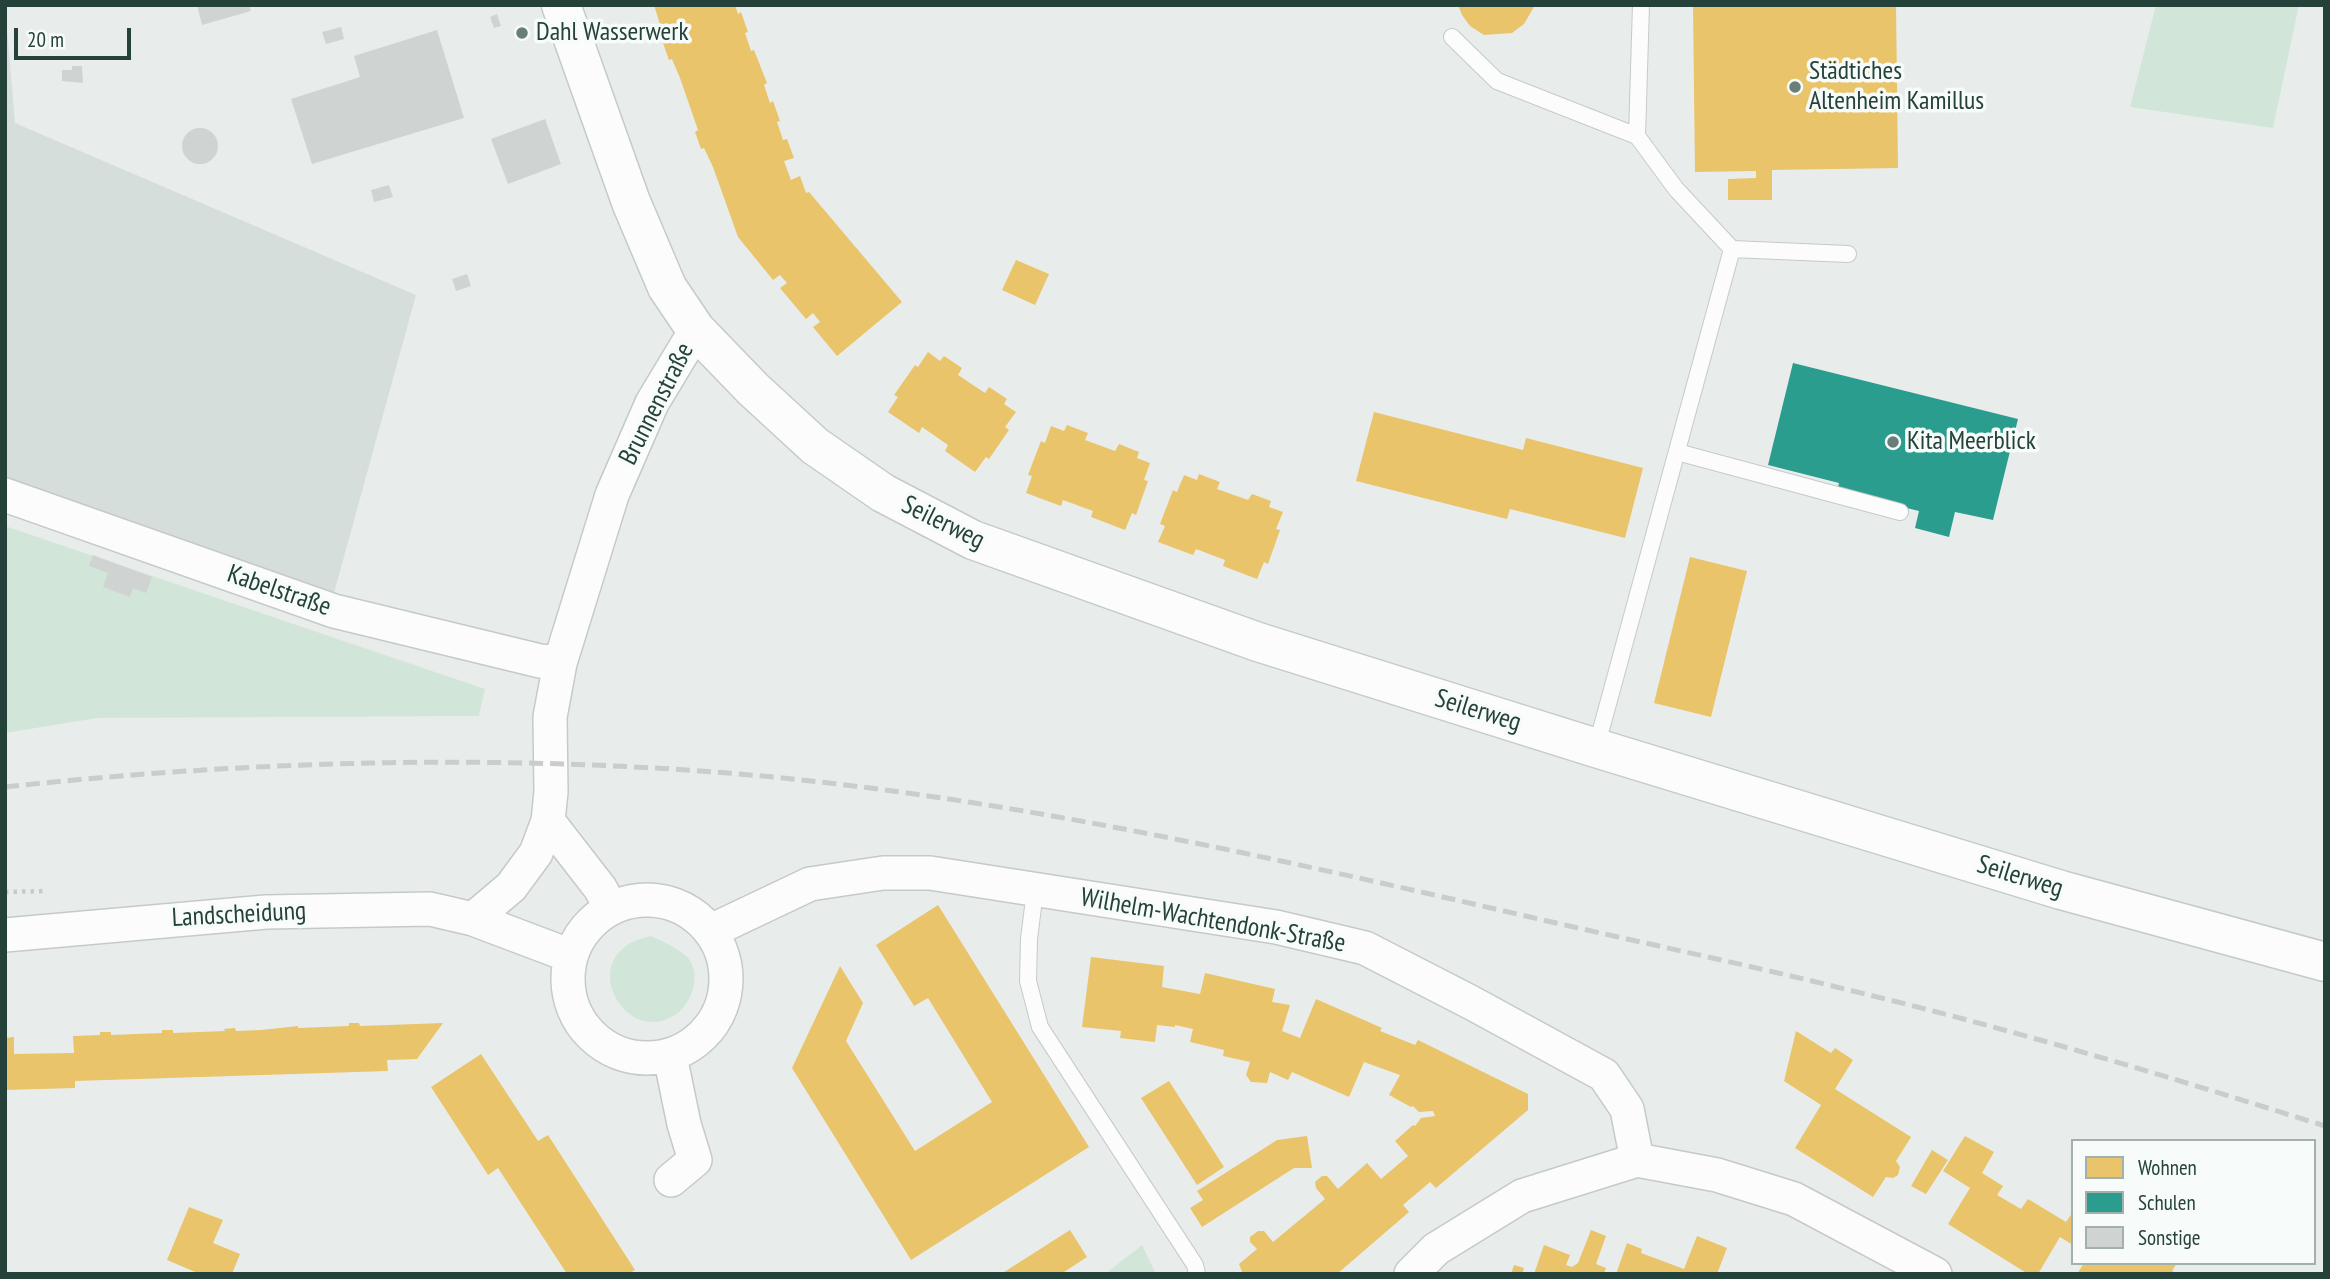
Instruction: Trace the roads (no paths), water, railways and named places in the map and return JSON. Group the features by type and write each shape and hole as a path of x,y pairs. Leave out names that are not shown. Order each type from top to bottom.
{"street":[{"name":"Brunnenstraße","path":"473,919 511,887 536,853 548,821 551,792 550,717 559,663 612,495 652,403 696,330 667,287 631,202 561,5"},
{"name":"Seilerweg","path":"696,330 753,389 815,446 883,494 973,540 1258,642 1596,748 2061,890 2325,962"},
{"name":"Kabelstraße","path":"5,495 334,611 540,662 559,663"},
{"path":"548,821 600,888 610,906"},
{"name":"Wilhelm-Wachtendonk-Straße","path":"710,931 810,884 883,873 930,873 1276,926 1364,948 1604,1075 1628,1109 1637,1160"},
{"path":"632,900 654,900 690,913 710,931 725,962 726,990 711,1026 695,1043 670,1056 641,1059 611,1051 589,1035 578,1019 568,993 571,956 580,936 610,906 632,900"},
{"name":"Landscheidung","path":"5,935 265,912 430,909 473,919 571,956"},
{"path":"670,1056 684,1124 695,1160 671,1180"},
{"path":"1411,1274 1436,1249 1522,1196 1637,1160 1717,1175 1794,1199 1935,1274"}],"lane":[{"path":"1637,136 1641,5"},
{"path":"1452,37 1497,81 1637,136 1676,189 1732,249 1848,254"},
{"path":"1596,748 1732,249"},
{"path":"1676,452 1900,512"},
{"path":"1035,891 1029,939 1028,981 1040,1027 1195,1265 1197,1274"}],"railway":[{"path":"5,787 185,771 457,762 638,767 728,773 937,797 1248,854 1782,974 2034,1038 2325,1126"}],"place":[{"name":"Dahl Wasserwerk","path":"522,33"},
{"name":"Städtiches Altenheim Kamillus","path":"1795,87"},
{"name":"Kita Meerblick","path":"1893,442"}]}
